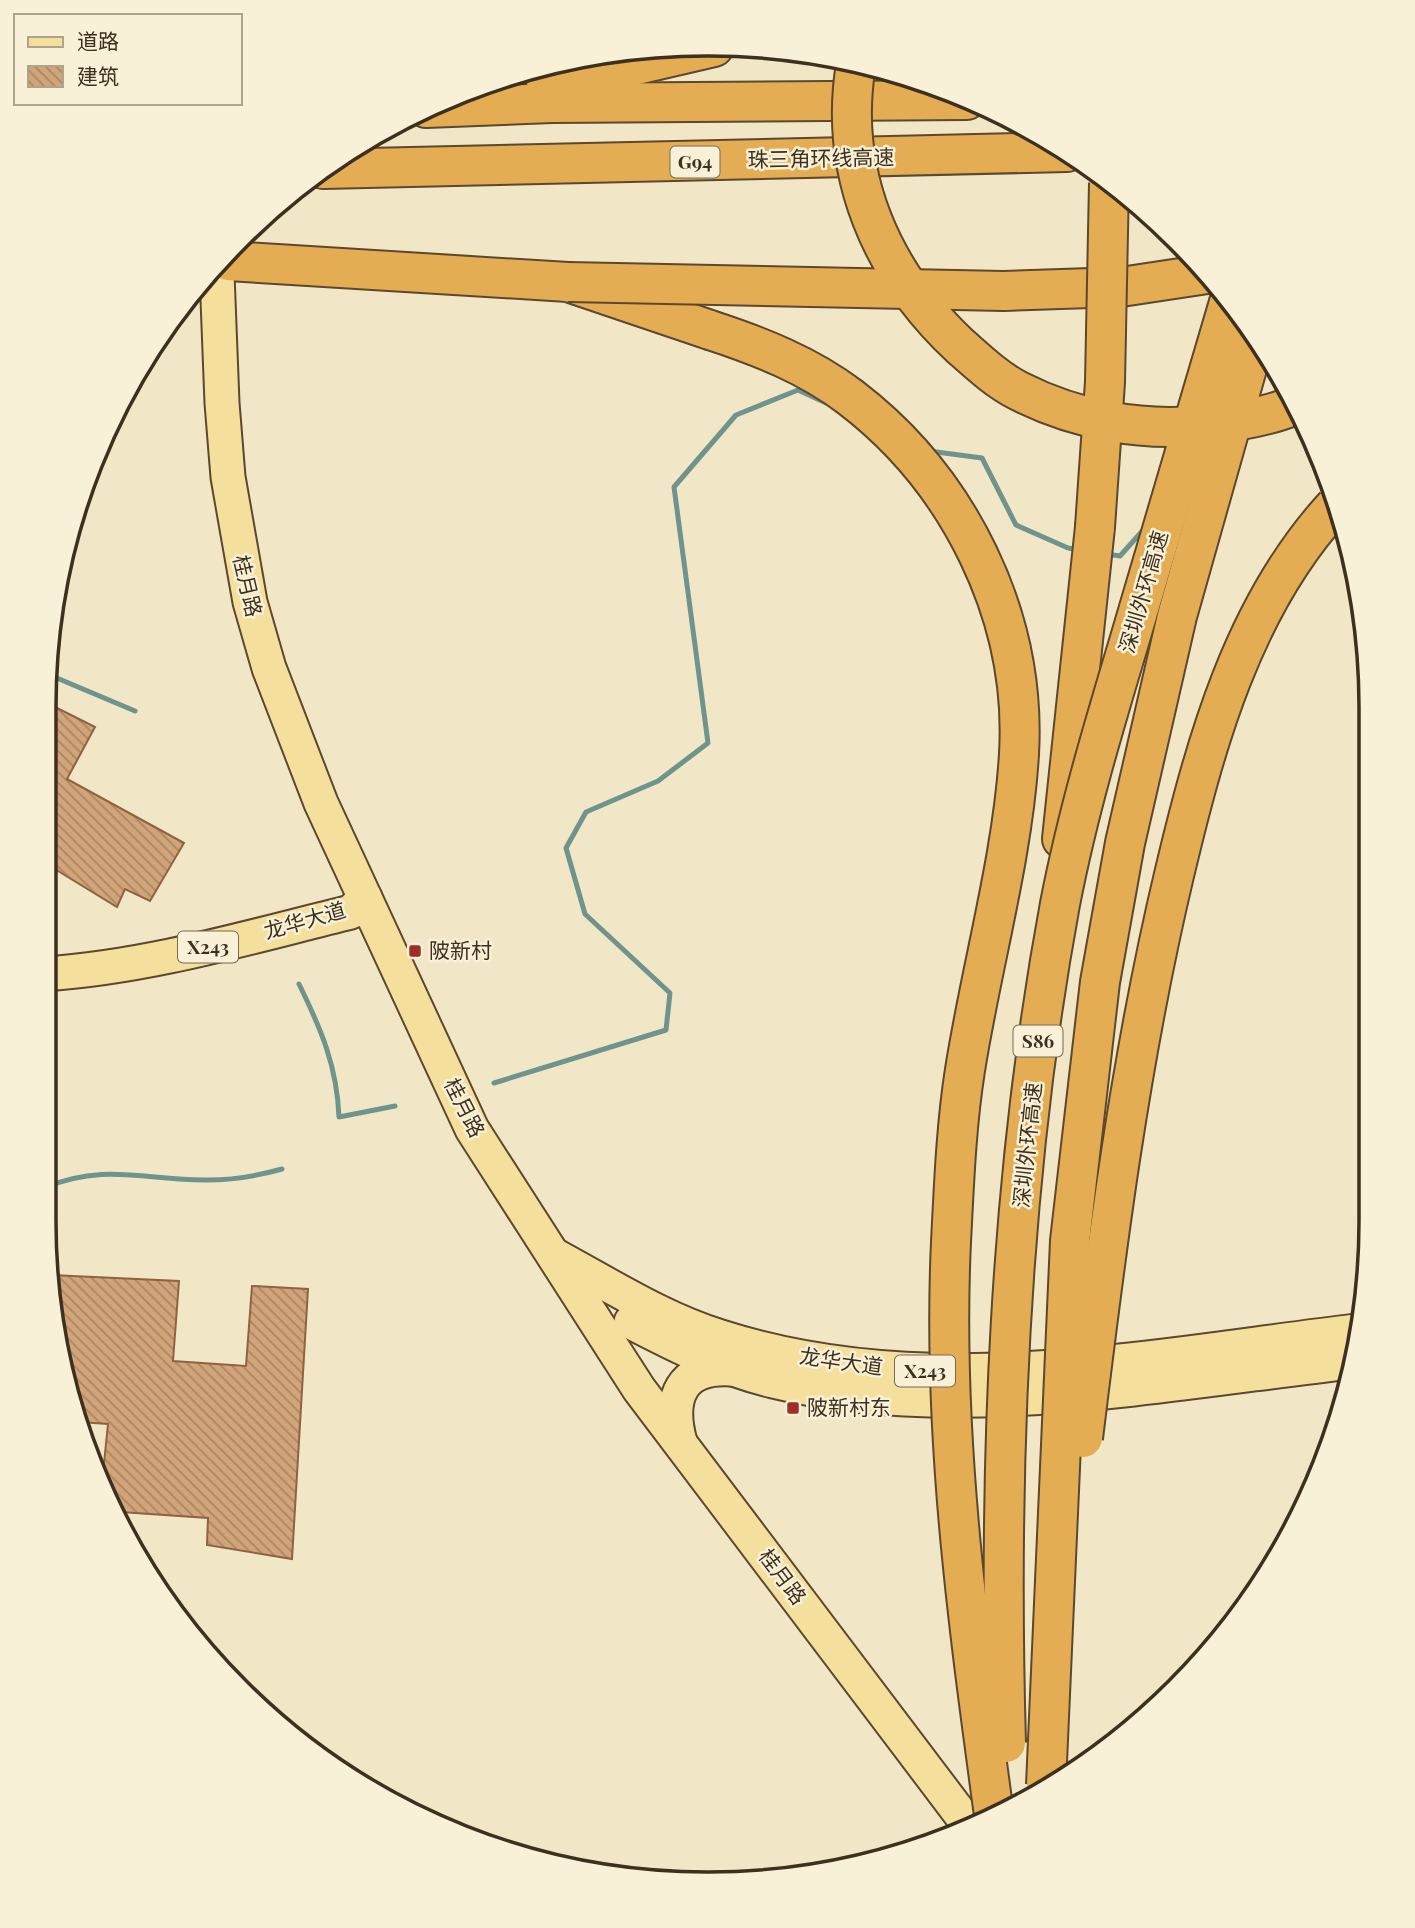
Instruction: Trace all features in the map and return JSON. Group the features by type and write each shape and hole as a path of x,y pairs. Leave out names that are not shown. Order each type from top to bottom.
{"highway":[{"path":"487,95 586,79 676,57"},
{"path":"855,73 850,133 870,215 908,289 942,329 981,365 1018,391 1070,412 1137,426 1183,428 1229,423 1286,408"},
{"path":"456,107 552,103 941,100"},
{"name":"珠三角环线高速","path":"342,169 1048,152"},
{"path":"1040,1030 1096,515 1105,382 1109,195"},
{"path":"234,261 568,282 1004,291 1121,287 1195,276"},
{"path":"568,282 758,346 804,368 848,396 887,429 923,466 959,519 978,552 997,600 1011,650 1018,701 1019,752 1014,803 964,1074 951,1245 949,1331 950,1416 962,1575 993,1806"},
{"name":"深圳外环高速","path":"1008,1799 1004,1670 1006,1453 1018,1241 1040,1030 1061,902 1083,799 1226,313"},
{"name":"深圳外环高速","path":"1045,1772 1070,1241 1100,982 1125,843 1177,616 1252,351"},
{"path":"1045,1772 1113,1196 1152,969 1196,784 1241,653 1277,588 1329,514"}],"main road":[{"name":"桂月路","path":"217,279 221,391 229,477 250,602 289,727 353,902 455,1136 518,1236"},
{"name":"桂月路","path":"196,305 204,452 213,520 238,636 274,742 353,902 472,1129 623,1403 945,1827"},
{"name":"龙华大道","path":"56,953 140,943 353,902"},
{"name":"龙华大道","path":"56,973 92,971 147,962 353,902"},
{"name":"龙华大道","path":"518,1236 548,1265 679,1321 718,1336 799,1358 853,1367 911,1371 1036,1367 1349,1332"},
{"name":"桂月路","path":"548,1265 578,1294 639,1389 964,1819"},
{"name":"龙华大道","path":"578,1294 692,1353 733,1370 832,1392 935,1400 1103,1390 1343,1363"},
{"path":"680,1442 675,1416 680,1389 691,1376 705,1370 733,1370"}],"building":[{"path":"56,708 95,727 67,779 184,843 150,901 125,889 117,907 56,870"},
{"path":"58,1275 179,1281 173,1361 246,1366 252,1286 308,1289 292,1559 207,1545 208,1518 125,1512 104,1464 108,1424 89,1423 69,1348"}],"waterway":[{"path":"494,1083 666,1030 670,993 585,914 566,848 586,812 658,781 708,743 674,487 736,415 798,390 826,403"},
{"path":"929,451 982,458 1016,525 1068,548 1080,550"},
{"path":"1107,554 1120,556 1145,528"},
{"path":"57,678 135,711"},
{"path":"299,984 331,1064 339,1117 395,1106"},
{"path":"56,1184 107,1174 218,1180 282,1169"}],"place":[{"name":"陂新村","path":"415,951"},
{"name":"陂新村东","path":"793,1408"}]}
